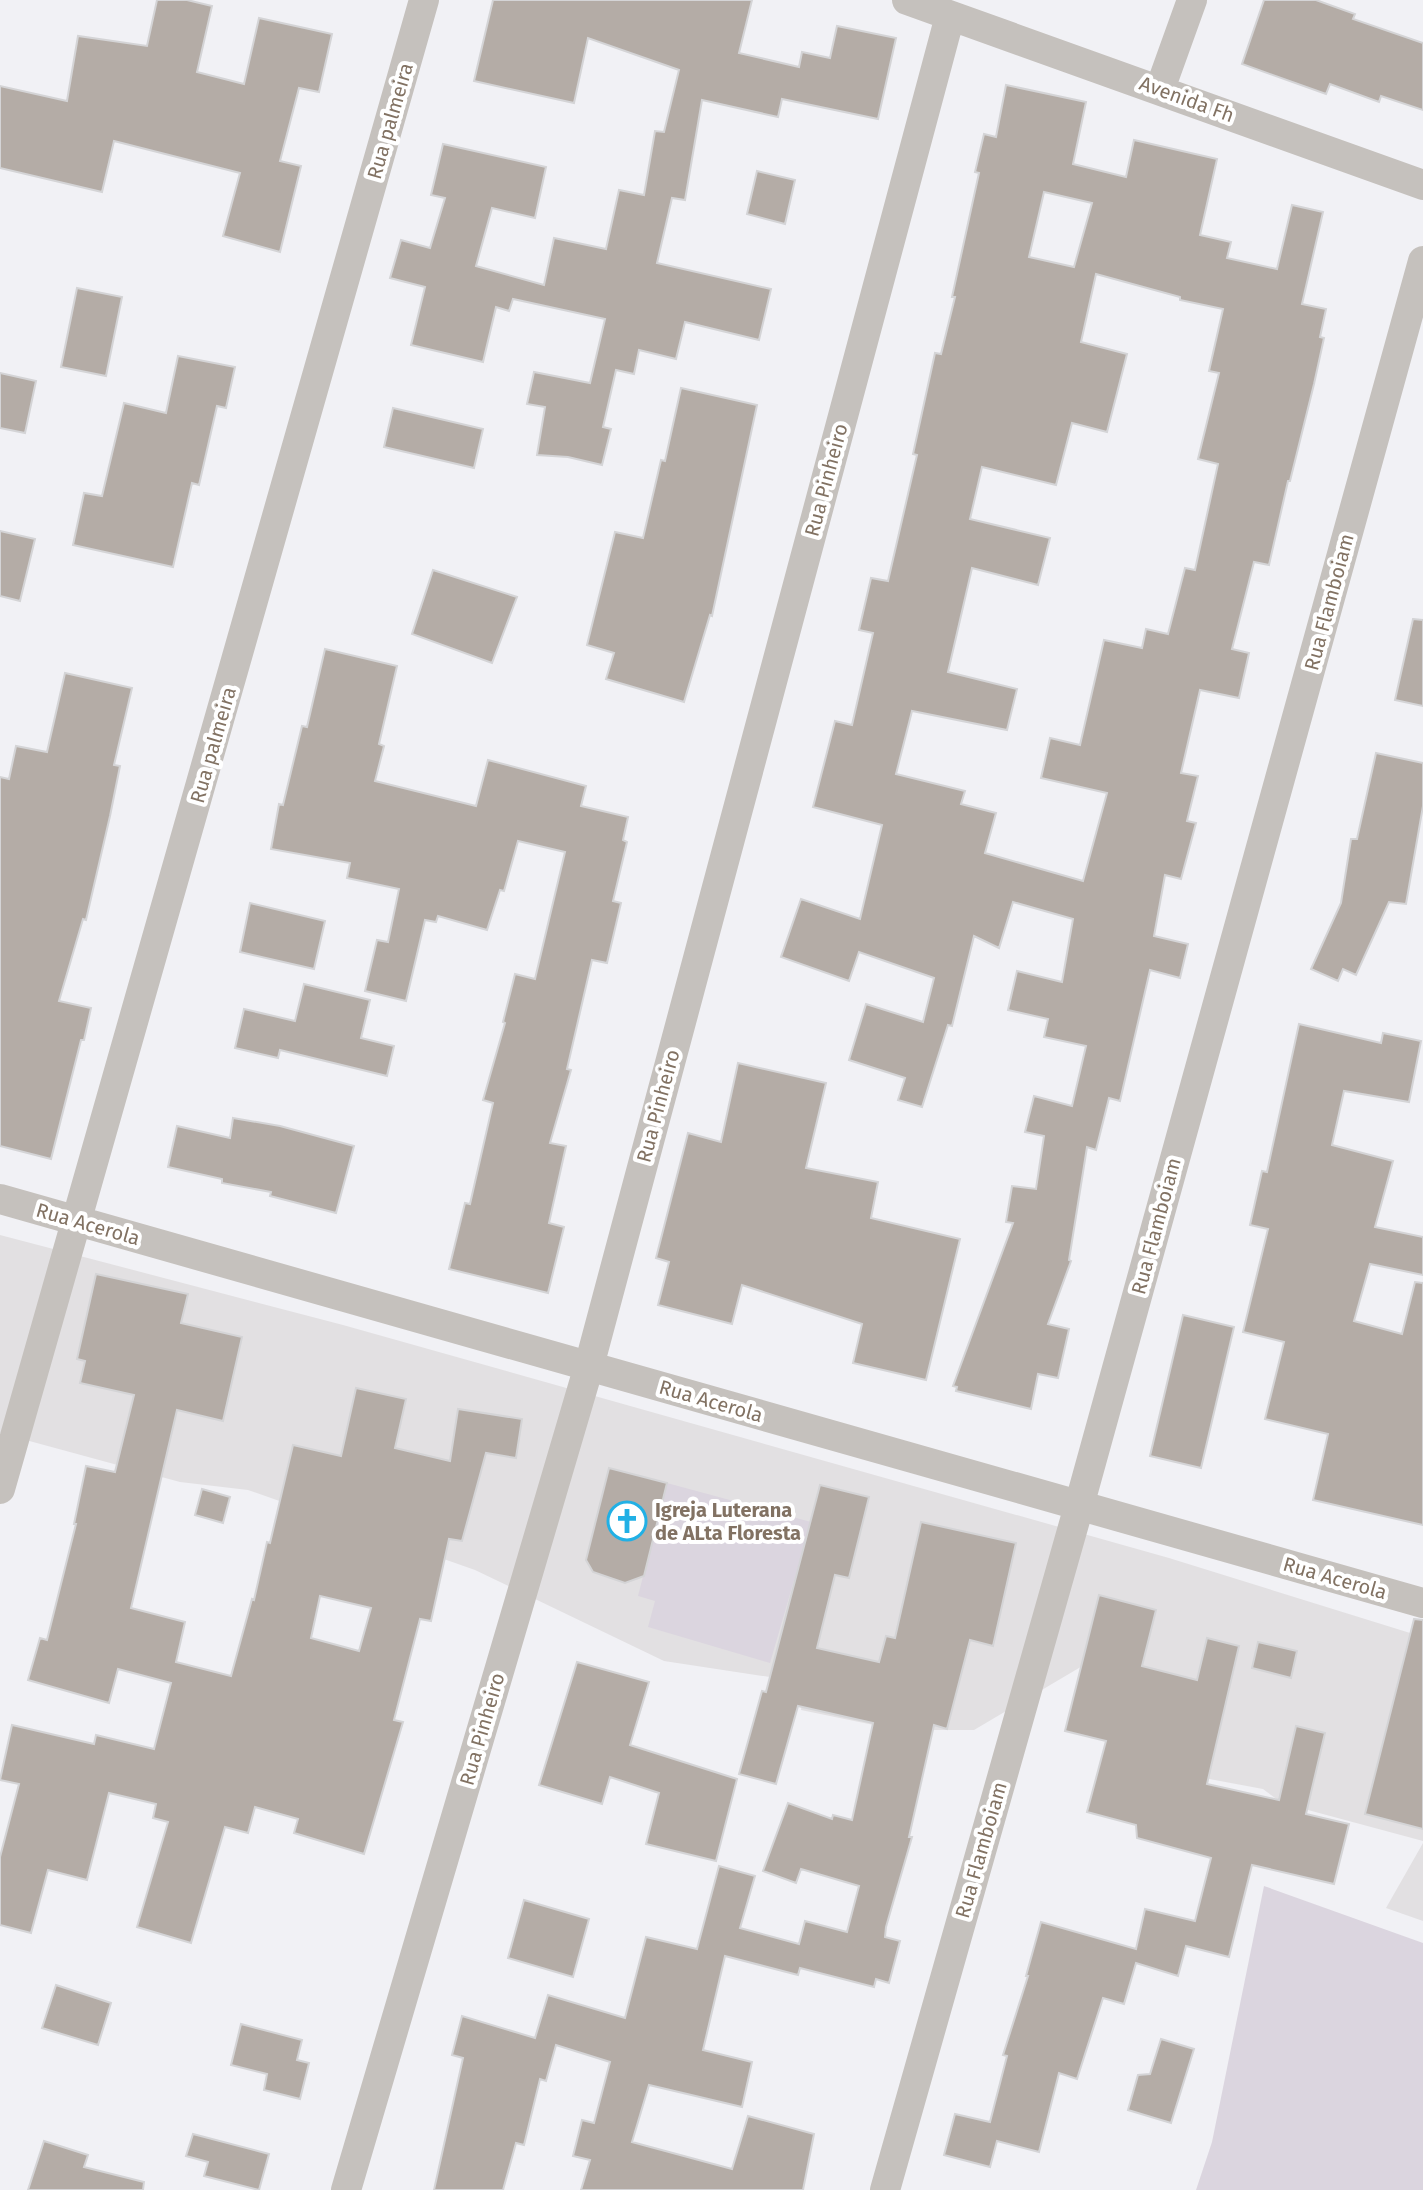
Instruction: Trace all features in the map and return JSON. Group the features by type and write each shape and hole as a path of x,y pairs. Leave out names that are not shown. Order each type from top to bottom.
{"street":[{"name":"Rua palmeira","path":"0,1489 424,0"},
{"name":"Avenida Fh","path":"907,0 1423,185"},
{"path":"1160,89 1192,0"},
{"name":"Rua Pinheiro","path":"346,2190 589,1366 950,16"},
{"name":"Rua Flamboiam","path":"885,2190 1079,1506 1423,261"},
{"name":"Rua Acerola","path":"0,1199 1423,1603"}],"shaded area":[{"path":"0,1235 343,1325 1169,1558 1423,1637 1423,1841 1282,1803 1263,1789 1161,1770 1084,1665 974,1730 898,1730 801,1710 802,1701 796,1681 664,1661 475,1570 248,1490 180,1482 0,1433"},
{"path":"667,1483 811,1522 770,1663 648,1627 655,1601 638,1596"},
{"path":"1423,1843 1423,1921 1386,1908"},
{"path":"1264,1886 1423,1943 1423,2190 1196,2190 1212,2142"}],"building":[{"path":"157,0 187,0 212,6 197,72 244,84 259,18 332,34 319,92 299,88 280,161 301,166 280,252 223,236 240,173 114,141 102,192 0,168 0,86 67,101 78,36 147,46"},
{"path":"493,0 752,0 739,53 799,67 802,52 830,58 837,26 896,38 878,119 782,99 778,117 702,100 685,200 672,198 657,263 771,289 759,340 685,322 676,359 639,350 634,374 616,370 603,427 611,429 602,465 568,457 537,455 545,407 527,404 534,372 590,383 605,319 513,299 509,311 496,307 483,362 411,345 425,287 390,278 401,240 430,248 445,198 431,195 443,144 546,167 535,218 492,208 476,266 544,285 554,238 606,249 619,190 644,195 655,131 664,132 679,70 588,38 574,103 474,81"},
{"path":"1264,0 1316,0 1355,14 1353,19 1423,43 1423,110 1381,96 1379,102 1330,84 1326,94 1242,64"},
{"path":"1006,85 1086,102 1073,164 1126,177 1134,140 1217,159 1200,235 1231,242 1227,258 1277,269 1292,205 1323,212 1302,304 1326,309 1320,337 1324,338 1314,384 1269,565 1254,562 1232,649 1249,653 1239,698 1200,690 1181,773 1198,776 1187,821 1196,823 1181,879 1165,875 1154,936 1188,944 1180,978 1150,970 1120,1101 1109,1098 1096,1150 1087,1147 1071,1261 1048,1324 1069,1329 1058,1378 1038,1374 1031,1409 956,1391 957,1387 953,1386 1013,1223 1006,1222 1012,1186 1036,1189 1044,1136 1025,1132 1034,1096 1072,1106 1086,1046 1044,1037 1048,1019 1008,1010 1017,971 1062,982 1073,919 1013,902 999,948 974,936 952,1026 948,1025 922,1107 898,1100 905,1078 849,1060 866,1004 923,1022 934,978 859,952 849,981 781,957 801,899 860,919 882,825 813,807 835,721 852,725 873,633 859,630 871,578 888,581 917,455 913,454 935,353 941,354 955,297 952,297 979,173 975,172 984,134 996,137","holes":["1044,192 1092,203 1074,267 1029,257","1096,274 1180,297 1180,300 1223,309 1209,371 1219,373 1198,459 1218,464 1195,570 1185,568 1168,634 1146,629 1142,648 1104,640 1080,745 1050,738 1041,778 1107,793 1083,881 985,853 996,813 961,804 965,791 896,774 912,711 1007,730 1017,689 948,672 972,568 1038,585 1050,538 970,519 982,467 1056,485 1072,423 1107,432 1127,354 1081,342"]},
{"path":"757,171 795,180 785,224 747,214"},
{"path":"77,288 122,297 106,376 61,367"},
{"path":"178,356 235,367 226,408 217,406 199,485 192,483 173,567 73,545 84,493 102,496 124,403 166,413"},
{"path":"0,373 36,381 25,433 0,428"},
{"path":"681,388 757,405 712,616 684,702 606,679 614,653 587,645 615,532 643,538 661,460 665,461"},
{"path":"393,408 483,429 474,468 384,447"},
{"path":"0,531 35,539 20,601 0,596"},
{"path":"433,570 517,597 492,663 412,634"},
{"path":"1413,619 1423,620 1423,706 1395,700"},
{"path":"325,649 397,666 379,744 384,746 375,781 476,806 488,760 586,786 581,806 628,817 623,840 627,842 613,901 621,903 607,963 592,960 567,1069 571,1070 550,1143 566,1146 549,1223 564,1227 548,1293 449,1269 465,1203 470,1204 493,1103 483,1100 515,974 535,979 565,852 518,841 504,891 500,890 487,930 438,916 436,922 425,920 406,1001 365,991 377,940 388,942 399,889 347,878 350,863 271,849 279,804 283,805 302,726 307,727"},
{"path":"65,673 132,688 114,765 120,766 86,920 83,919 59,1001 91,1008 51,1159 0,1146 0,777 9,779 16,746 47,752"},
{"path":"1376,753 1423,763 1423,806 1406,904 1389,902 1356,975 1343,969 1338,981 1311,969 1341,903 1351,839 1357,839"},
{"path":"250,903 325,921 314,969 240,952"},
{"path":"304,984 370,1000 361,1038 394,1046 387,1076 280,1050 278,1058 235,1048 244,1009 295,1021"},
{"path":"1299,1024 1381,1043 1383,1033 1421,1041 1409,1102 1344,1091 1332,1145 1393,1161 1375,1227 1423,1237 1423,1275 1370,1264 1354,1321 1402,1334 1415,1282 1423,1283 1423,1525 1313,1500 1328,1434 1265,1419 1284,1342 1243,1332 1268,1229 1250,1225 1262,1171 1267,1172"},
{"path":"738,1063 826,1083 806,1168 878,1182 871,1218 960,1239 926,1380 853,1363 862,1324 742,1285 732,1324 658,1305 669,1262 656,1258 688,1133 721,1142"},
{"path":"233,1118 280,1126 354,1146 336,1213 270,1196 271,1192 222,1183 222,1179 168,1167 177,1126 230,1138"},
{"path":"96,1274 188,1294 181,1323 242,1337 223,1421 177,1410 131,1608 185,1622 176,1662 231,1676 254,1600 267,1542 270,1543 293,1445 341,1456 356,1388 406,1399 395,1448 450,1461 458,1409 522,1419 516,1458 486,1453 462,1541 449,1539 431,1621 420,1619 394,1720 403,1722 364,1854 294,1833 298,1819 255,1807 248,1833 225,1827 191,1943 137,1927 168,1822 153,1818 156,1804 109,1793 87,1880 48,1870 31,1933 0,1925 0,1857 19,1784 0,1780 12,1725 94,1744 96,1735 154,1749 171,1683 118,1669 109,1703 28,1680 40,1638 47,1640 76,1524 86,1466 115,1472 134,1395 80,1383 85,1361 77,1359","holes":["320,1596 371,1608 359,1651 311,1638"]},
{"path":"1183,1315 1234,1327 1201,1468 1150,1456"},
{"name":"Igreja Luterana de ALta Floresta","path":"609,1468 667,1483 644,1576 625,1583 593,1572 586,1560"},
{"path":"820,1485 869,1497 849,1578 835,1575 817,1648 879,1662 886,1636 895,1638 921,1522 1016,1543 993,1646 970,1640 947,1729 934,1725 909,1837 912,1837 886,1927 885,1937 900,1941 889,1983 876,1979 874,1987 800,1968 798,1975 725,1956 703,2050 752,2062 742,2107 649,2085 632,2142 732,2169 748,2116 814,2134 803,2190 581,2190 590,2160 573,2156 582,2120 594,2123 610,2062 556,2045 546,2081 540,2079 524,2145 516,2143 503,2190 434,2190 463,2058 452,2055 462,2016 535,2038 548,1995 625,2018 646,1937 697,1949 719,1866 755,1876 740,1928 799,1944 805,1921 847,1932 859,1886 801,1869 796,1883 763,1871 788,1803 832,1819 833,1815 852,1820 873,1723 798,1706 776,1784 739,1774 762,1691 766,1692"},
{"path":"202,1489 230,1497 223,1523 195,1515"},
{"path":"1099,1595 1156,1610 1142,1666 1197,1680 1207,1638 1239,1646 1207,1784 1279,1800 1296,1726 1325,1733 1306,1814 1349,1824 1334,1884 1252,1865 1229,1957 1186,1946 1178,1976 1136,1963 1124,2004 1103,1998 1077,2079 1059,2073 1039,2152 997,2141 990,2167 944,2155 955,2114 990,2122 1007,2056 1003,2055 1041,1922 1136,1949 1145,1909 1195,1921 1211,1858 1137,1838 1136,1825 1087,1812 1106,1741 1065,1731"},
{"path":"1414,1619 1423,1620 1423,1829 1365,1814"},
{"path":"1258,1642 1297,1651 1291,1678 1252,1668"},
{"path":"577,1662 649,1682 630,1745 737,1779 716,1861 646,1844 659,1793 610,1777 602,1804 539,1785"},
{"path":"524,1900 589,1919 573,1977 508,1958"},
{"path":"56,1985 111,2003 98,2045 42,2028"},
{"path":"241,2024 302,2040 297,2060 309,2063 300,2099 264,2090 267,2074 231,2065"},
{"path":"1161,2039 1194,2049 1171,2123 1128,2110 1138,2075 1150,2074"},
{"path":"193,2134 269,2154 259,2190 204,2176 208,2162 186,2156"},
{"path":"44,2141 88,2155 84,2167 144,2182 143,2190 28,2190"}],"place":[{"name":"Igreja Luterana de ALta Floresta","path":"627,1521"}]}
